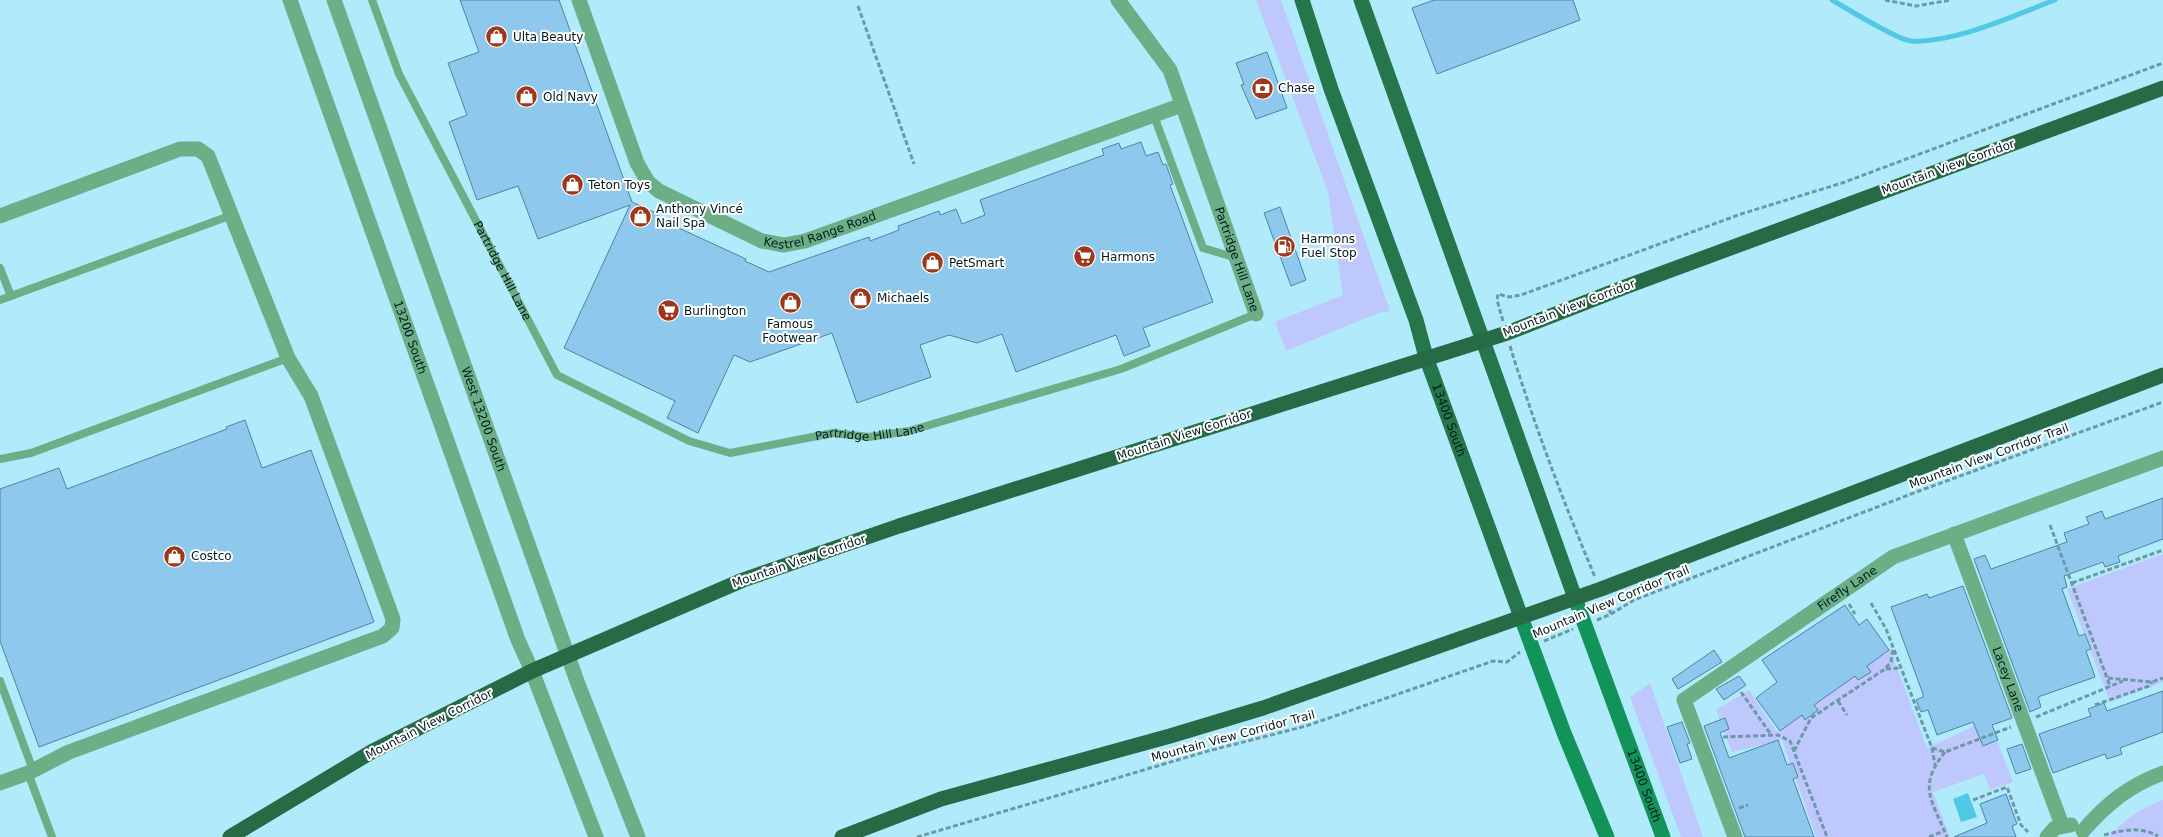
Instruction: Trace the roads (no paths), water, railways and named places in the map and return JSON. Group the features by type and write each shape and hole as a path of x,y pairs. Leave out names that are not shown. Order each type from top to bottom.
{"highway":[{"name":"Mountain View Corridor","path":"230,837 373,751 532,671 743,580 853,542 1426,357 1506,333 1625,287 2163,88"},
{"path":"842,837 941,799 1152,741 1263,708 1521,618 2163,375"}],"main road":[{"name":"13400 South","path":"1302,0 1331,89 1416,320 1426,357 1521,618 1564,733 1607,837"},
{"name":"13400 South","path":"1361,0 1584,624 1663,837"}],"street":[{"name":"13200 South","path":"290,0 511,621 532,671"},
{"name":"West 13200 South","path":"334,0 569,656 638,837"},
{"name":"Kestrel Range Road","path":"579,0 637,163 648,182 659,191 762,241 784,245 805,241 1182,105"},
{"name":"Partridge Hill Lane","path":"1118,0 1165,62 1256,314"},
{"path":"0,216 186,148 198,149 212,161 288,358 311,396 392,614 392,628 383,636 69,752 30,772 0,783"},
{"name":"Firefly Lane","path":"1735,837 1684,700 1893,557 2163,458"},
{"name":"Lacey Lane","path":"1954,534 2062,825"},
{"path":"532,671 596,837"},
{"path":"2047,837 2055,828 2062,825 2070,825 2085,834 2112,800 2140,781 2163,773"}],"lane":[{"name":"Partridge Hill Lane","path":"372,0 399,74 557,375 689,441 711,450 730,453 832,433 868,437 909,431 1121,369 1256,314"},
{"path":"1154,116 1203,248 1237,258"},
{"path":"0,300 232,214"},
{"path":"0,268 10,296"},
{"path":"0,459 31,453 288,358"},
{"path":"0,681 52,837"}],"waterway":[{"path":"1832,0 1884,30 1911,41 1928,41 1964,33 2055,0"}],"place":[{"name":"Ulta Beauty","path":"497,37"},
{"name":"Chase","path":"1262,88"},
{"name":"Old Navy","path":"527,97"},
{"name":"Teton Toys","path":"572,185"},
{"name":"Anthony Vincé Nail Spa","path":"640,216"},
{"name":"Harmons Fuel Stop","path":"1285,246"},
{"name":"Harmons","path":"1085,257"},
{"name":"PetSmart","path":"933,263"},
{"name":"Michaels","path":"861,298"},
{"name":"Famous Footwear","path":"790,303"},
{"name":"Burlington","path":"668,311"},
{"name":"Costco","path":"175,556"}]}
